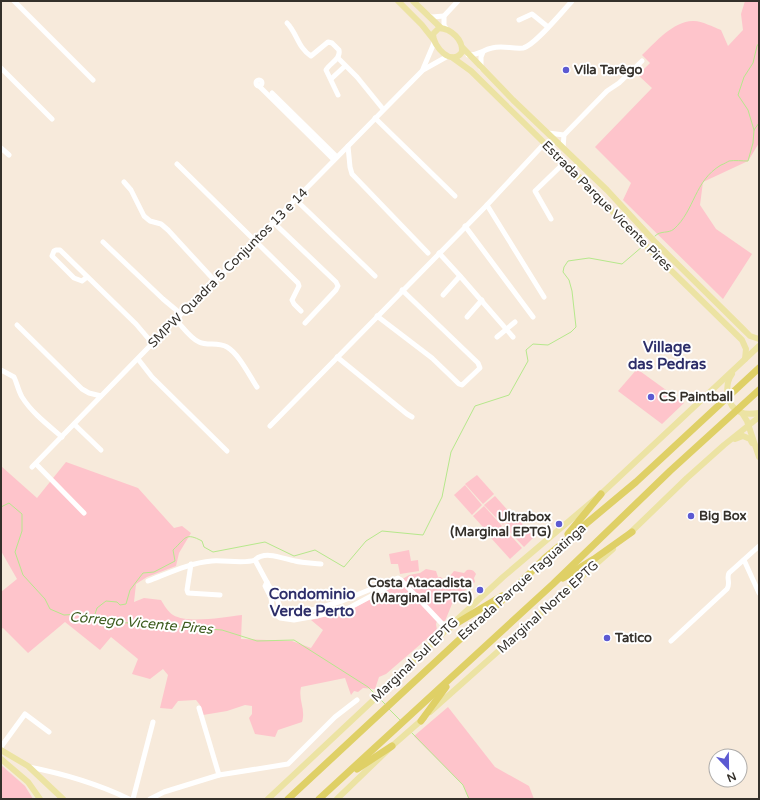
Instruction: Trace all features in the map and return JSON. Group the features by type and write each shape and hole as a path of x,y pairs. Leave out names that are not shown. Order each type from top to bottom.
{"highway":[{"name":"Estrada Parque Taguatinga","path":"288,799 515,588 545,558 636,482 759,368"},
{"name":"Estrada Parque Taguatinga","path":"319,799 553,584 670,471 759,390"},
{"path":"545,558 579,522 601,494"},
{"path":"553,584 594,559 632,532"},
{"path":"447,629 515,588"},
{"path":"421,720 466,663"},
{"path":"338,781 392,746"}],"main road":[{"path":"398,1 422,25 441,51 450,57 456,58 461,55 463,48 457,37 444,29 413,1"},
{"path":"434,41 434,32 439,28 444,29"},
{"name":"Estrada Parque Vicente Pires","path":"463,48 468,55 598,182 656,243 750,336 759,339"},
{"name":"Estrada Parque Vicente Pires","path":"450,57 471,71 742,340 746,349 742,363"},
{"path":"589,188 593,188 598,182"},
{"name":"Marginal Sul EPTG","path":"268,799 447,629 504,577 601,494 759,346"},
{"path":"736,368 730,376 727,384 727,391 731,404 735,409 742,413 759,413"},
{"path":"742,413 748,425 756,450"},
{"path":"756,450 752,429 754,423 759,417"},
{"name":"Marginal Norte EPTG","path":"337,799 392,746 632,532 687,478 724,445 759,417"},
{"path":"724,445 743,436 750,439 759,457"},
{"path":"1,748 28,766 63,799"},
{"path":"1,759 28,782 40,799"},
{"path":"28,782 34,781 37,775"},
{"path":"262,799 277,790"},
{"path":"56,792 69,799"}],"street":[{"path":"14,1 93,80"},
{"path":"427,15 432,17 444,16 458,1"},
{"path":"468,55 483,52 492,47 527,47 536,40 572,1"},
{"path":"519,20 532,14 548,27"},
{"path":"444,16 444,29"},
{"path":"287,23 294,30 301,46 311,56 325,43 330,42 339,50 340,54 338,58 326,70 338,95"},
{"name":"SMPW Quadra 5 Conjuntos 13 e 14","path":"424,69 434,41"},
{"path":"482,68 481,60 483,52"},
{"name":"SMPW Quadra 5 Conjuntos 13 e 14","path":"84,513 34,466 383,109 424,69 450,57"},
{"path":"338,58 357,77 383,109"},
{"path":"563,148 564,135 608,91 619,83 642,61"},
{"path":"331,79 345,66"},
{"path":"1,68 52,119"},
{"path":"260,85 335,159"},
{"path":"375,118 455,196"},
{"path":"547,133 551,135 564,135"},
{"path":"270,426 487,205 544,144"},
{"path":"348,146 352,174 428,252"},
{"path":"1,148 9,155"},
{"path":"551,219 535,191 564,163"},
{"path":"177,164 298,283 300,286 292,300 301,312"},
{"path":"124,182 131,190 144,216 161,224 168,230 215,281"},
{"path":"296,199 375,276"},
{"path":"487,205 544,297"},
{"path":"273,222 336,282 338,286 336,290 305,322"},
{"path":"465,226 533,317"},
{"path":"103,242 163,300 181,314"},
{"path":"87,277 82,281 74,278 52,256 54,251 60,250 136,324 153,344"},
{"path":"439,253 513,337"},
{"path":"443,295 460,276"},
{"path":"377,316 432,358 459,384 462,385 465,383 480,368 478,363 402,290"},
{"path":"466,317 482,300"},
{"path":"176,320 194,339 199,342 222,345 229,348 240,361 257,387"},
{"path":"497,337 515,322"},
{"path":"17,325 82,388 88,393 101,396"},
{"path":"337,357 412,417"},
{"path":"138,359 152,377 227,451"},
{"path":"1,370 14,377 19,392 32,410 62,437"},
{"path":"74,424 101,450"},
{"path":"671,641 728,589 728,575 759,546"},
{"path":"148,581 192,564 212,561 249,562 259,557 272,556 321,564"},
{"path":"255,560 277,598 281,612 288,616 342,601 398,578 447,629"},
{"path":"744,560 759,593"},
{"path":"192,564 187,590 188,593 220,595"},
{"path":"267,582 265,586 271,598 273,613 280,618 294,620 347,609 401,580"},
{"path":"150,799 164,792 219,775 288,764 335,717 357,700"},
{"path":"199,708 219,775"},
{"path":"1,748 25,714 49,732"},
{"path":"133,799 154,722"},
{"path":"28,766 86,781 104,787 129,799"}],"shaded area":[{"path":"745,1 759,1 759,143 748,161 703,182 700,205 716,229 752,254 723,299 623,200 631,183 595,147 652,88 638,75 650,63 642,55 653,44 665,33 679,24 697,21 721,30 728,46 743,30 741,14"},
{"name":"CS Paintball","path":"637,369 684,403 662,424 618,391"},
{"path":"66,462 138,488 174,528 182,526 191,533 179,553 176,566 147,577 136,584 134,602 144,598 161,600 171,614 180,618 188,619 206,619 242,615 241,639 292,641 311,648 323,630 311,620 347,611 367,601 409,575 420,573 426,569 436,571 438,577 441,577 446,584 450,581 449,577 454,571 464,573 467,570 471,570 476,574 474,578 475,582 464,591 462,597 452,604 445,621 437,621 437,630 386,674 379,677 375,689 363,688 358,692 354,691 351,695 345,678 301,687 300,696 303,713 302,722 278,730 275,737 255,734 249,718 252,714 252,706 245,705 227,711 203,715 200,705 196,700 178,701 172,709 160,708 168,675 163,669 150,679 132,674 138,659 111,637 100,650 65,622 28,653 3,628 1,629 1,592 17,579 1,551 1,466 37,498"},
{"path":"477,475 494,494 483,504 465,484"},
{"path":"465,485 482,505 472,515 454,495"},
{"path":"495,496 512,515 503,525 484,505"},
{"path":"484,506 502,526 491,536 473,516"},
{"path":"515,516 534,537 524,547 504,526"},
{"path":"503,527 522,548 510,559 491,538"},
{"path":"409,550 411,561 418,560 419,571 400,574 398,564 391,564 389,554"},
{"path":"448,707 495,767 529,786 534,799 469,799 463,785 414,736"},
{"path":"1,765 25,786 33,799 1,799"}],"waterway":[{"path":"754,130 748,110 738,95 744,77 753,63 759,43"},
{"path":"655,236 674,229 686,213 705,179 712,172 729,161 748,161 753,143 754,130 759,123"},
{"path":"89,620 94,617 97,608 106,601 117,602 120,605 126,604 130,590 143,573 154,572 175,561 173,550 183,540 189,537 202,541 204,547 213,552 265,542 294,556 315,550 344,567 366,541 382,531 423,535 442,497 451,452 475,406 509,395 528,361 526,350 533,344 548,345 571,332 576,327 572,291 569,280 563,272 568,261 589,258 622,264 643,246"},
{"name":"Córrego Vicente Pires","path":"1,507 9,503 22,514 22,531 15,552 23,575 45,599 50,609 64,615 81,614 89,620 222,630 257,641 294,640 368,687 376,695"},
{"name":"Córrego Vicente Pires","path":"380,699 386,705"},
{"name":"Córrego Vicente Pires","path":"389,709 400,720"},
{"name":"Córrego Vicente Pires","path":"411,732 463,785 469,799"}],"place":[{"name":"Vila Tarêgo","path":"566,70"},
{"name":"CS Paintball","path":"651,397"},
{"name":"Big Box","path":"691,516"},
{"name":"Ultrabox (Marginal EPTG)","path":"559,524"},
{"name":"Costa Atacadista (Marginal EPTG)","path":"480,590"},
{"name":"Tatico","path":"607,638"}],"district":[{"name":"Village das Pedras","path":"667,356"},
{"name":"Condominio Verde Perto","path":"312,602"}]}
